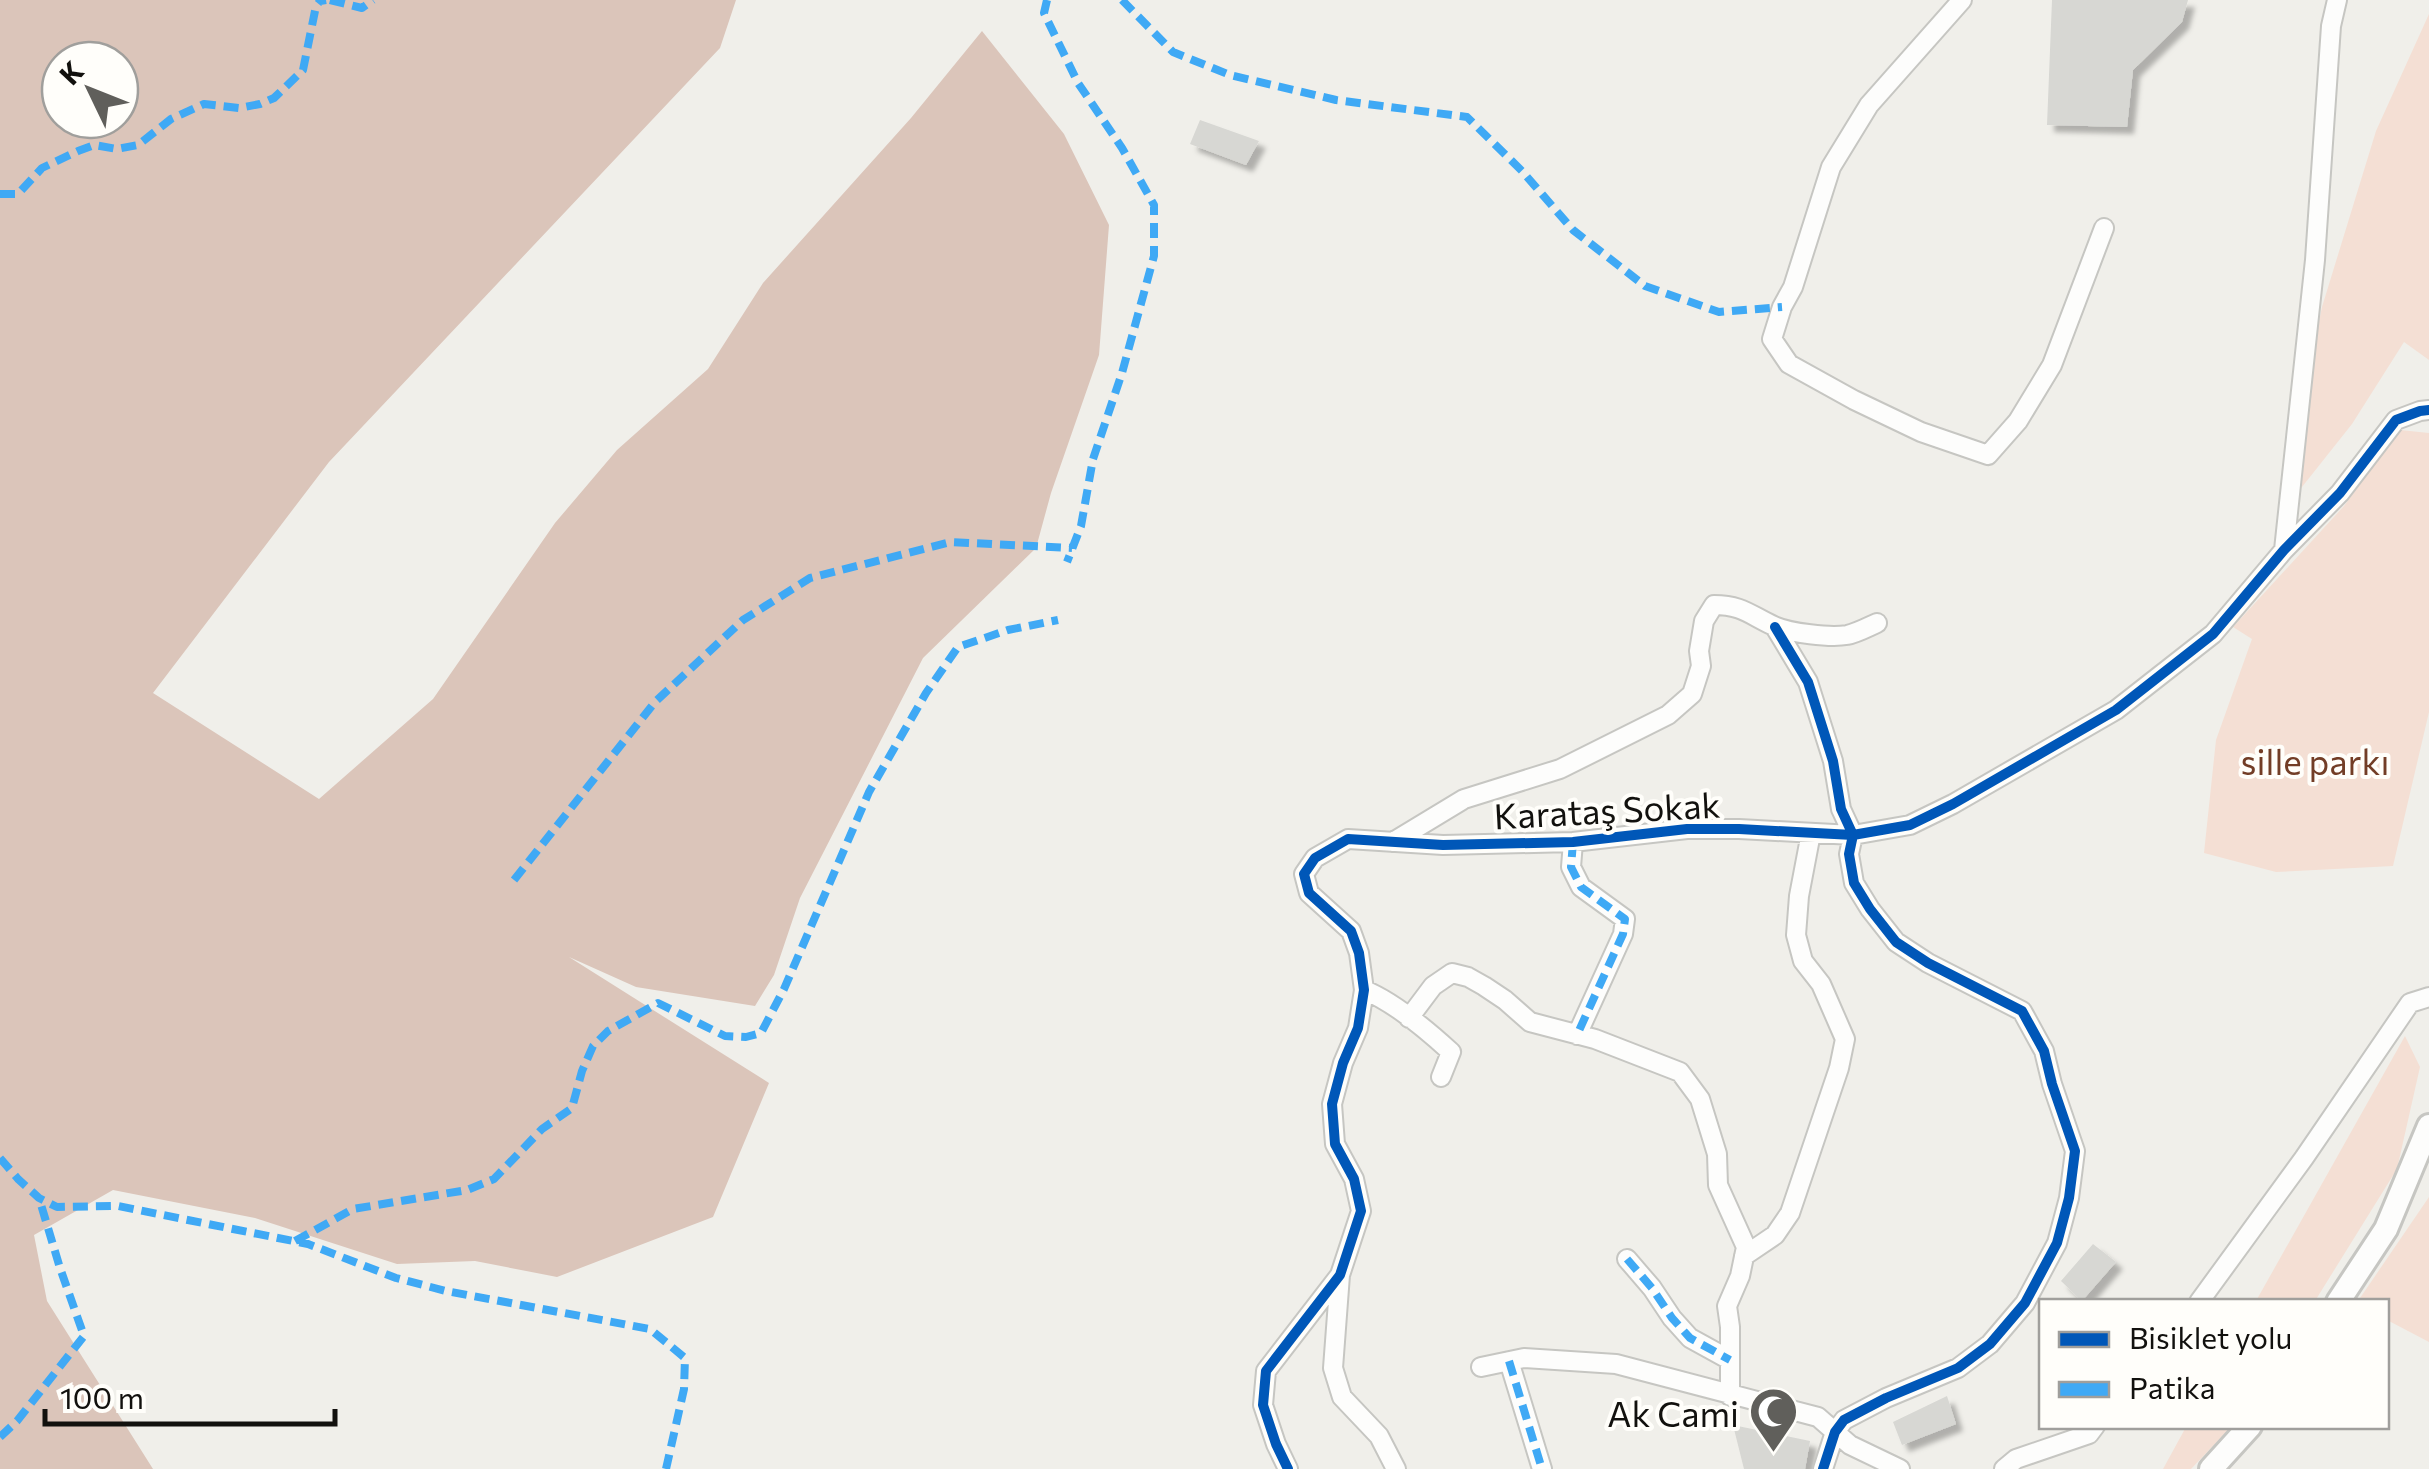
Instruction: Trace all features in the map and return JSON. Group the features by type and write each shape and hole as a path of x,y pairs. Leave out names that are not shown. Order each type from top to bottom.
{"main road":[{"path":"2340,1299 2386,1229 2429,1126"},
{"path":"2211,1469 2247,1429"}],"street":[{"path":"1962,0 1868,106 1831,166 1793,287 1772,339 1789,364 1854,400 1922,432 1988,455 2018,421 2052,366 2104,228"},
{"path":"2284,550 2315,260 2331,26 2338,0"},
{"name":"Karataş Sokak","path":"1288,1469 1264,1406 1266,1371 1340,1276 1361,1211 1354,1179 1335,1144 1332,1104 1358,1028 1364,990 1359,953 1351,932 1309,893 1304,874 1315,858 1348,839 1442,845 1573,842 1687,829 1739,828 1853,836 1910,824 2116,710 2213,634 2284,550 2340,494 2396,420 2429,410"},
{"path":"1394,842 1464,799 1560,770 1668,715 1692,694 1702,666 1699,651 1704,622 1714,605 1734,605 1776,627 1800,632 1845,636 1878,623"},
{"path":"1776,627 1808,682 1832,761 1841,810 1853,836 1849,854 1854,883 1896,942 1928,964 2022,1011 2044,1051 2075,1151 2069,1198 2057,1244 2025,1303 1990,1344 1958,1368 1844,1420 1835,1432 1823,1469"},
{"path":"1744,1256 1775,1236 1790,1213 1839,1068 1845,1038 1821,984 1802,961 1796,935 1798,896 1811,833"},
{"path":"1573,842 1572,867 1582,887 1625,919 1623,934 1576,1035"},
{"path":"1410,1018 1434,986 1452,973 1468,976 1530,1022 1595,1040 1680,1072 1700,1098 1717,1154 1718,1185 1746,1246 1740,1276 1727,1306 1730,1396"},
{"path":"1364,990 1410,1018 1451,1052 1441,1077"},
{"path":"2200,1299 2304,1158 2410,1003 2429,997"},
{"path":"1627,1259 1690,1338 1730,1360"},
{"path":"1340,1276 1333,1368 1342,1397 1379,1436 1396,1469"},
{"path":"1481,1367 1524,1358 1616,1364 1818,1417 1850,1445 1900,1469"},
{"path":"1509,1360 1542,1469"},
{"path":"2004,1469 2016,1458 2089,1434 2093,1429"}],"green space":[{"path":"2429,14 2429,360 2404,342 2352,424 2298,492 2284,493 2322,307 2376,131"},
{"name":"sille parkı","path":"2400,430 2429,433 2429,712 2393,866 2276,872 2204,853 2216,740 2252,639 2233,627 2344,506"},
{"path":"2405,1036 2420,1067 2397,1169 2316,1299 2257,1299"},
{"path":"2429,1197 2429,1342 2389,1321 2389,1299 2359,1299"},
{"path":"2185,1429 2229,1429 2191,1469 2163,1469"}],"shaded area":[{"path":"0,0 736,0 720,48 329,462 153,693 319,799 433,699 555,523 617,450 708,369 763,283 911,118 982,31 1064,134 1109,225 1099,355 1036,548 923,658 800,898 774,975 755,1006 636,987 569,957 769,1083 713,1217 557,1277 475,1261 397,1264 255,1218 113,1190 34,1235 47,1301 153,1469 0,1469"}],"building":[{"path":"2052,0 2188,0 2182,22 2133,70 2127,127 2047,125"},
{"path":"1200,120 1259,141 1246,165 1190,144"},
{"path":"2093,1244 2116,1262 2084,1299 2061,1281"},
{"path":"1947,1396 1956,1424 1902,1445 1893,1422"},
{"name":"Ak Cami","path":"1733,1425 1810,1441 1805,1469 1744,1469"}],"marked path":[{"path":"0,194 18,194 42,168 94,145 117,149 138,145 171,119 204,104 239,108 274,98 303,70 316,6 326,0"},
{"path":"330,0 362,8 373,0"},
{"path":"1047,0 1044,13 1078,83 1154,205 1154,256 1122,373 1093,459 1081,526 1067,562"},
{"path":"1122,0 1173,52 1230,75 1336,100 1467,117 1522,171 1573,230 1645,286 1719,312 1782,307"},
{"path":"514,880 655,702 743,620 810,578 951,542 1072,548"},
{"path":"295,1241 353,1209 467,1190 494,1179 542,1129 572,1108 593,1046 608,1031 658,1003 725,1036 761,1033 869,792 926,693 958,647 1008,630 1058,620"},
{"path":"1573,842 1571,867 1581,887 1625,919 1623,934 1577,1035"},
{"path":"0,1158 39,1198 57,1207 118,1206 308,1244 396,1278 446,1291 650,1329 685,1358 684,1389 666,1469"},
{"path":"0,1437 84,1336 39,1198"},
{"path":"1627,1259 1690,1338 1730,1360"},
{"path":"1509,1361 1542,1469"}],"cycle path":[{"path":"1288,1469 1263,1405 1266,1371 1340,1275 1361,1211 1354,1179 1335,1144 1332,1104 1358,1028 1364,990 1359,953 1351,931 1309,893 1304,874 1315,858 1348,839 1443,845 1573,842 1687,829 1853,835 1910,825 2116,710 2213,634 2284,550 2340,493 2396,420 2429,410"},
{"path":"1775,627 1808,682 1833,761 1841,809 1853,835 1849,854 1854,883 1896,942 1928,963 2022,1011 2044,1051 2075,1151 2069,1198 2057,1243 2025,1303 1990,1344 1958,1368 1844,1420 1835,1432 1823,1469"}],"place":[{"name":"Ak Cami","path":"1774,1454"}]}
